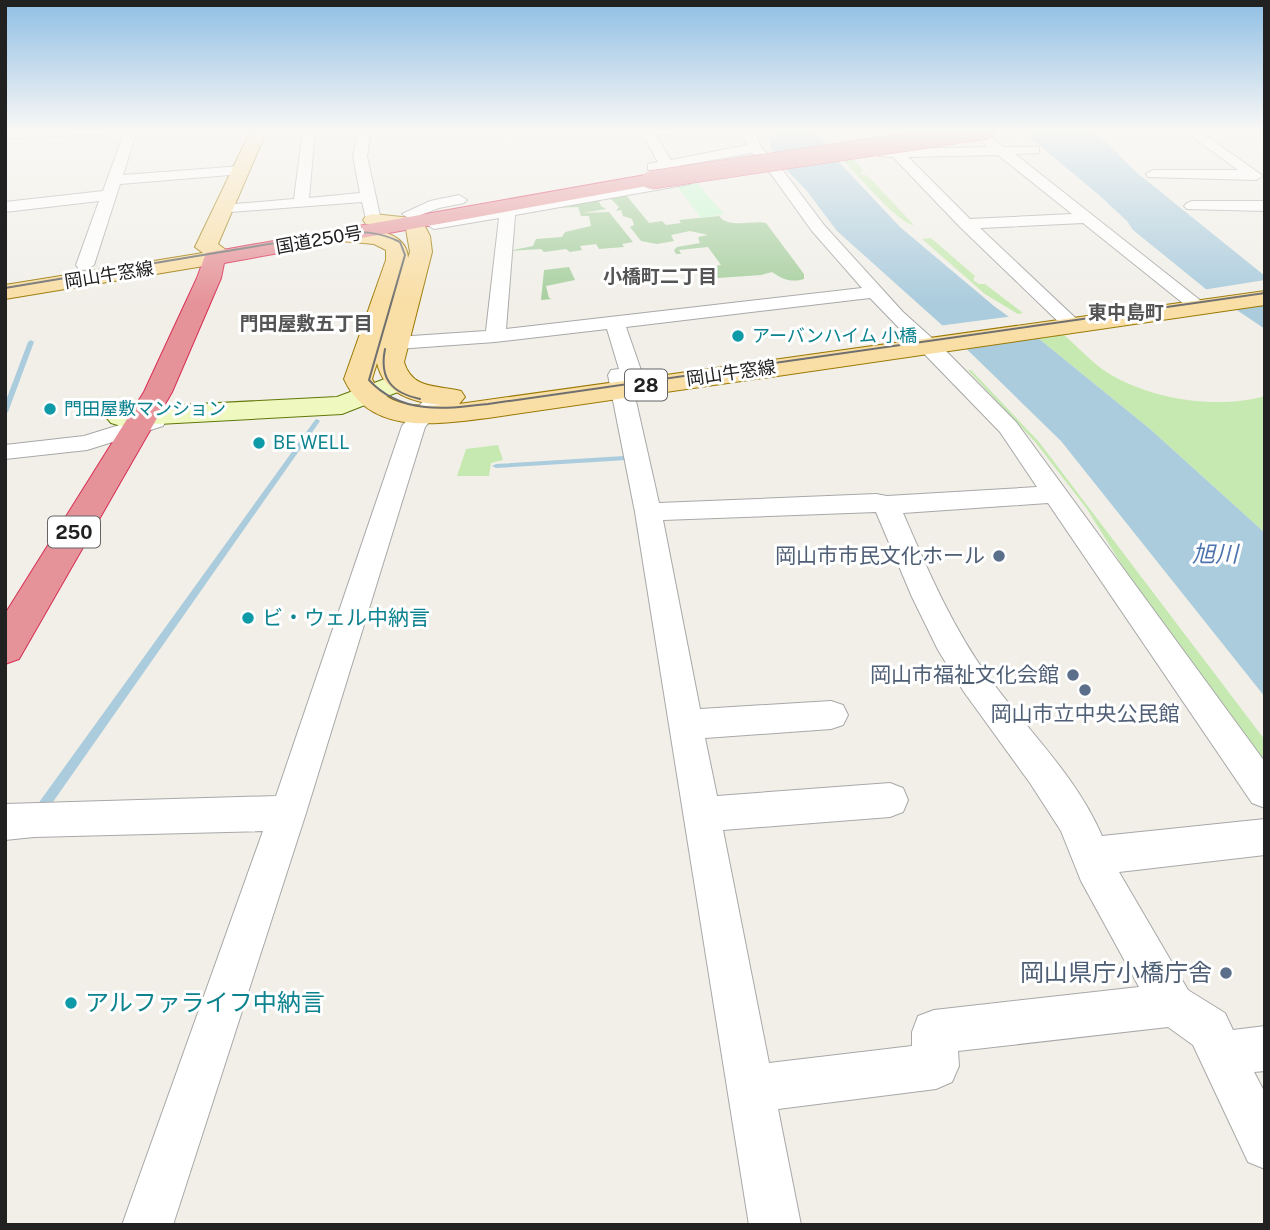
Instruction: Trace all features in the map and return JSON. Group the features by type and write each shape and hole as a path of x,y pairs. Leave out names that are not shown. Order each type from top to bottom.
{"highway":[{"path":"413,222 598,187"},
{"name":"国道250号","path":"205,255 381,230"},
{"name":"国道250号","path":"205,255 349,236"},
{"name":"250","path":"5,599 158,392 206,285 205,255"},
{"name":"250","path":"5,648 136,423"}],"main road":[{"path":"205,255 234,187"},
{"path":"349,236 413,222 421,252 390,362 391,374 398,383"},
{"path":"366,397 360,389 358,379 398,256 397,249 381,230"},
{"name":"岡山牛窓線","path":"5,277 85,265 205,255"},
{"name":"岡山牛窓線","path":"5,292 205,255"},
{"name":"岡山牛窓線","path":"366,397 388,409 431,405 488,409 624,379 932,342 1200,301 1265,285"},
{"name":"岡山牛窓線","path":"1200,301 1265,298"},
{"name":"岡山牛窓線","path":"398,383 417,392 431,405"}],"street":[{"path":"5,207 109,187"},
{"path":"85,265 111,187"},
{"path":"301,203 303,187"},
{"path":"366,187 381,230"},
{"path":"413,222 435,204 534,187"},
{"path":"413,222 505,212 650,187"},
{"path":"788,187 818,228 877,292 932,342 1008,427 1265,791"},
{"path":"931,187 1059,322"},
{"path":"1048,187 1200,301"},
{"path":"223,210 368,197"},
{"path":"1192,206 1265,206"},
{"path":"495,336 507,215 505,212"},
{"path":"966,224 1086,218"},
{"path":"397,343 495,336 877,292"},
{"path":"614,321 775,1225"},
{"path":"5,452 136,423 342,405 398,383"},
{"path":"147,1225 288,813 414,426 431,405"},
{"path":"648,512 876,503 887,505 1055,494"},
{"path":"887,505 934,611 972,680 1045,777 1092,856 1095,867 1172,1005 1209,1029 1265,1145"},
{"path":"685,725 831,715"},
{"path":"701,814 890,800"},
{"path":"5,822 288,813"},
{"path":"1092,856 1265,837"},
{"path":"749,1089 936,1066 934,1032 1172,1005"},
{"path":"1221,1055 1265,1048"}],"green space":[{"path":"678,187 701,187 724,214 701,218"},
{"path":"868,187 879,187 914,225 907,223"},
{"path":"626,195 649,223 662,221 666,225 681,223 679,220 719,216 734,223 766,223 804,274 804,279 787,280 772,272 703,279 700,272 702,268 721,265 708,247 679,250 681,254 676,254 674,250 677,247 700,243 698,237 708,235 690,231 671,235 674,241 657,244 641,241 630,227 634,225 632,219 623,216 621,210 616,211 619,207 609,197"},
{"path":"598,199 606,209 583,213 609,212 633,242 622,244 624,247 599,249 596,244 580,246 582,250 570,252 566,249 544,252 541,249 508,251 533,246 536,239 562,237 565,232 591,226 589,216 581,216 578,207 555,208"},
{"path":"931,238 975,276 973,280 985,284 1023,313 1018,314 985,294 922,239"},
{"path":"569,267 575,280 546,286 549,298 552,299 541,300 544,270"},
{"path":"1063,334 1102,369 1144,390 1205,402 1265,396 1265,533 1150,429 1038,338"},
{"path":"968,370 971,370 1039,442 1265,740 1265,762 1138,591 1087,509 1036,443"},
{"path":"498,445 503,460 491,463 489,476 457,476 466,449"}],"water":[{"name":"旭川","path":"804,187 863,187 900,227 994,306 1038,338 1150,429 1265,533 1265,697 1061,441 943,326 837,231"},
{"path":"1090,187 1155,187 1265,276 1265,329 1207,290 1133,230"}],"pier":[{"path":"1265,280 1265,302 1227,308 1202,290"},
{"path":"1014,316 1040,335 958,346 938,326"}],"waterway":[{"path":"5,412 31,342"},
{"path":"44,805 317,421"},
{"path":"496,466 624,458"}],"tram line":[{"path":"5,288 335,233 360,232 384,236 400,242 405,255 369,380 395,399 409,404 440,408 488,404 1265,293"},
{"path":"385,349 384,369 390,383 402,393 420,399"}],"place":[{"name":"アーバンハイム 小橋","path":"738,336"},
{"name":"門田屋敷マンション","path":"50,409"},
{"name":"BE WELL","path":"259,443"},
{"name":"岡山市市民文化ホール","path":"999,556"},
{"name":"ビ・ウェル中納言","path":"248,618"},
{"name":"岡山市福祉文化会館","path":"1073,675"},
{"name":"岡山市立中央公民館","path":"1085,690"},
{"name":"岡山県庁小橋庁舎","path":"1226,973"},
{"name":"アルファライフ中納言","path":"71,1003"}],"district":[{"name":"小橋町二丁目","path":"660,276"},
{"name":"東中島町","path":"1126,312"},
{"name":"門田屋敷五丁目","path":"306,323"}]}
